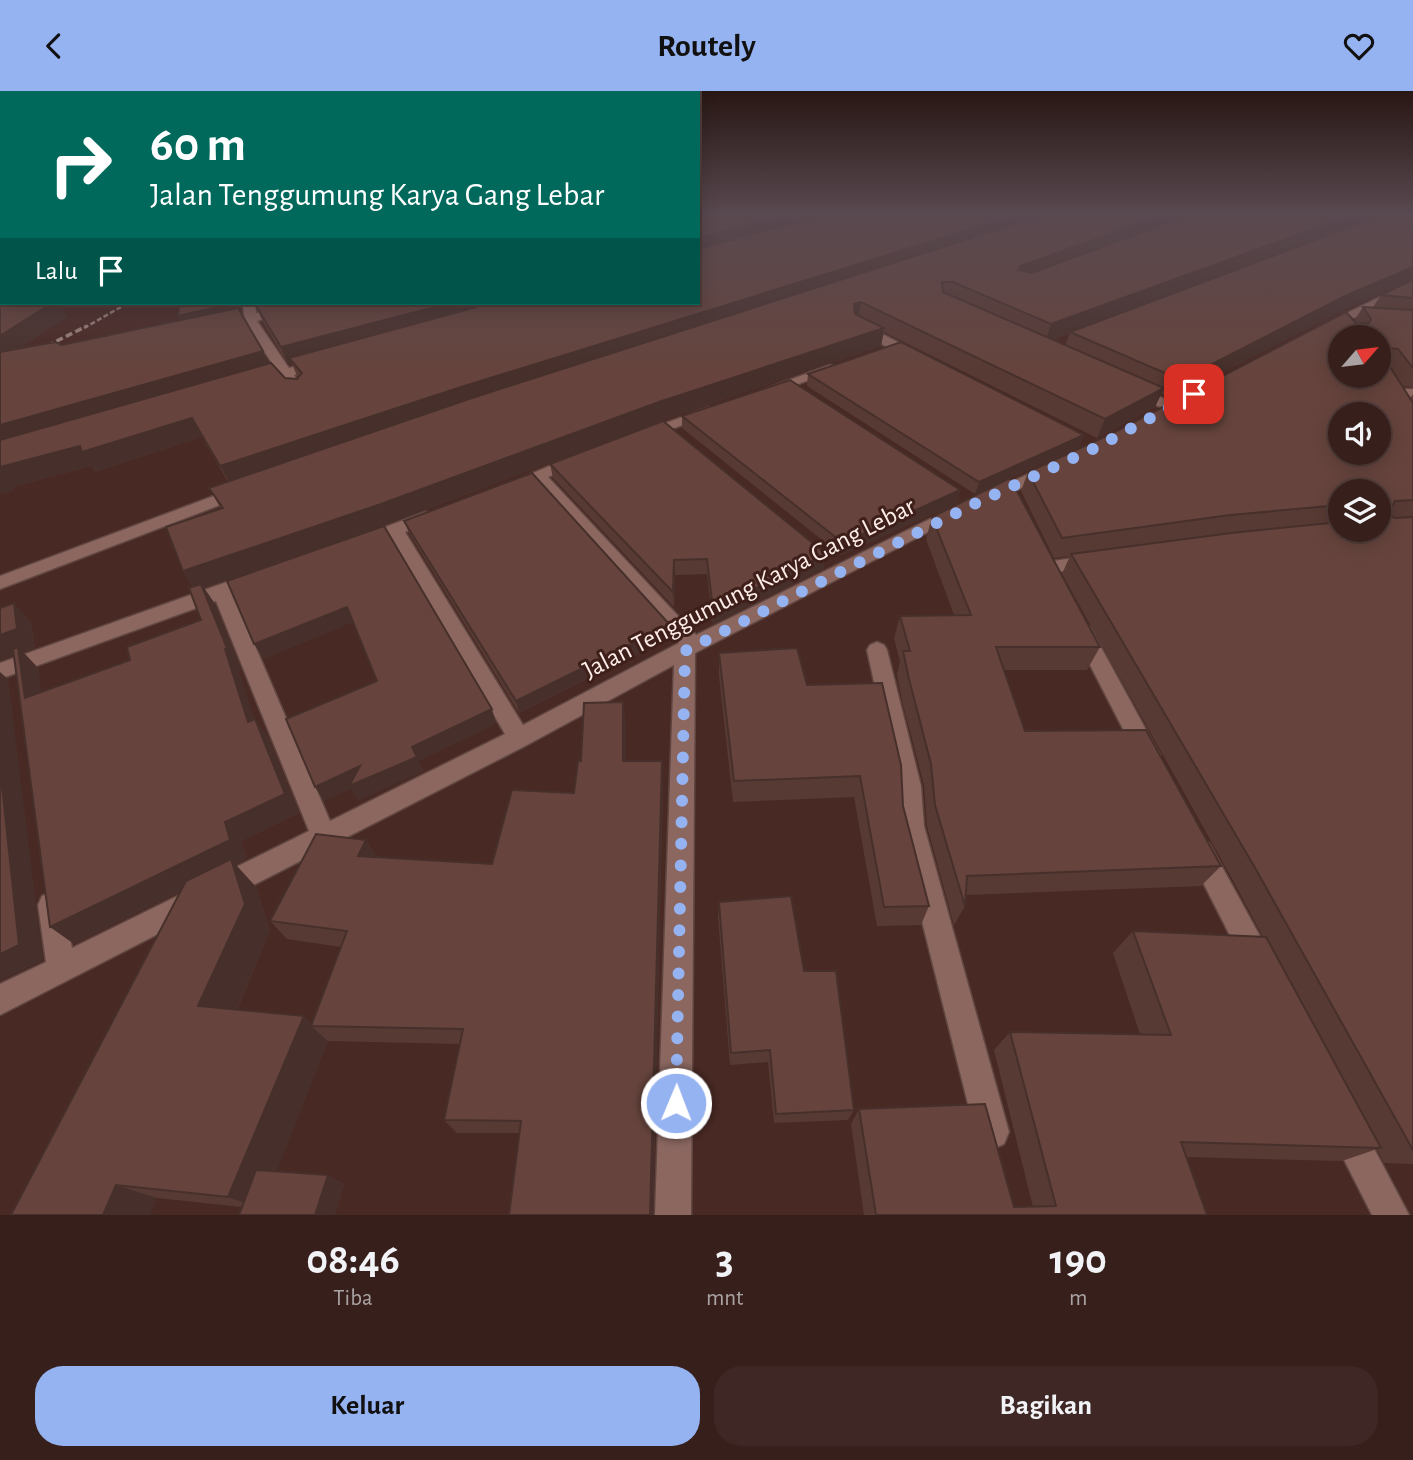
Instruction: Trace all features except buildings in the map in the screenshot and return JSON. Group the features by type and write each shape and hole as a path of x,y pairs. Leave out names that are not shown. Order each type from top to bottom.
{"street":[{"path":"1302,338 1343,322 1383,298 1413,285"},
{"path":"1383,298 1413,300"},
{"path":"249,305 250,319 283,373 300,392"},
{"path":"209,328 309,305"},
{"path":"1343,322 1374,319"},
{"path":"859,326 934,366"},
{"path":"873,355 897,348"},
{"path":"243,385 335,359"},
{"path":"752,396 849,363"},
{"path":"789,383 812,398"},
{"path":"1119,384 1170,406"},
{"path":"1145,420 1194,394"},
{"path":"627,441 727,404"},
{"path":"666,426 687,443"},
{"path":"498,490 601,450"},
{"name":"Jalan Tenggumung Karya Gang Lebar","path":"0,1000 519,739 689,648 1008,488 1072,459"},
{"path":"537,475 689,648 673,1215"},
{"path":"0,583 264,483"},
{"path":"1008,488 1019,512"},
{"path":"346,547 447,510"},
{"path":"395,530 519,739"},
{"path":"823,554 844,571"},
{"path":"1112,559 1052,578 1158,774"},
{"path":"23,692 10,668 271,574"},
{"path":"222,591 324,836"},
{"path":"877,650 909,786 911,826 1000,1161"},
{"path":"1191,834 1268,980"},
{"path":"50,886 61,969"},
{"path":"1333,1104 1391,1215"}],"railway":[{"path":"84,328 124,305"},
{"path":"0,369 87,326"}],"route":[{"path":"676,1103 685,651 974,504 1097,447 1194,394"}]}
